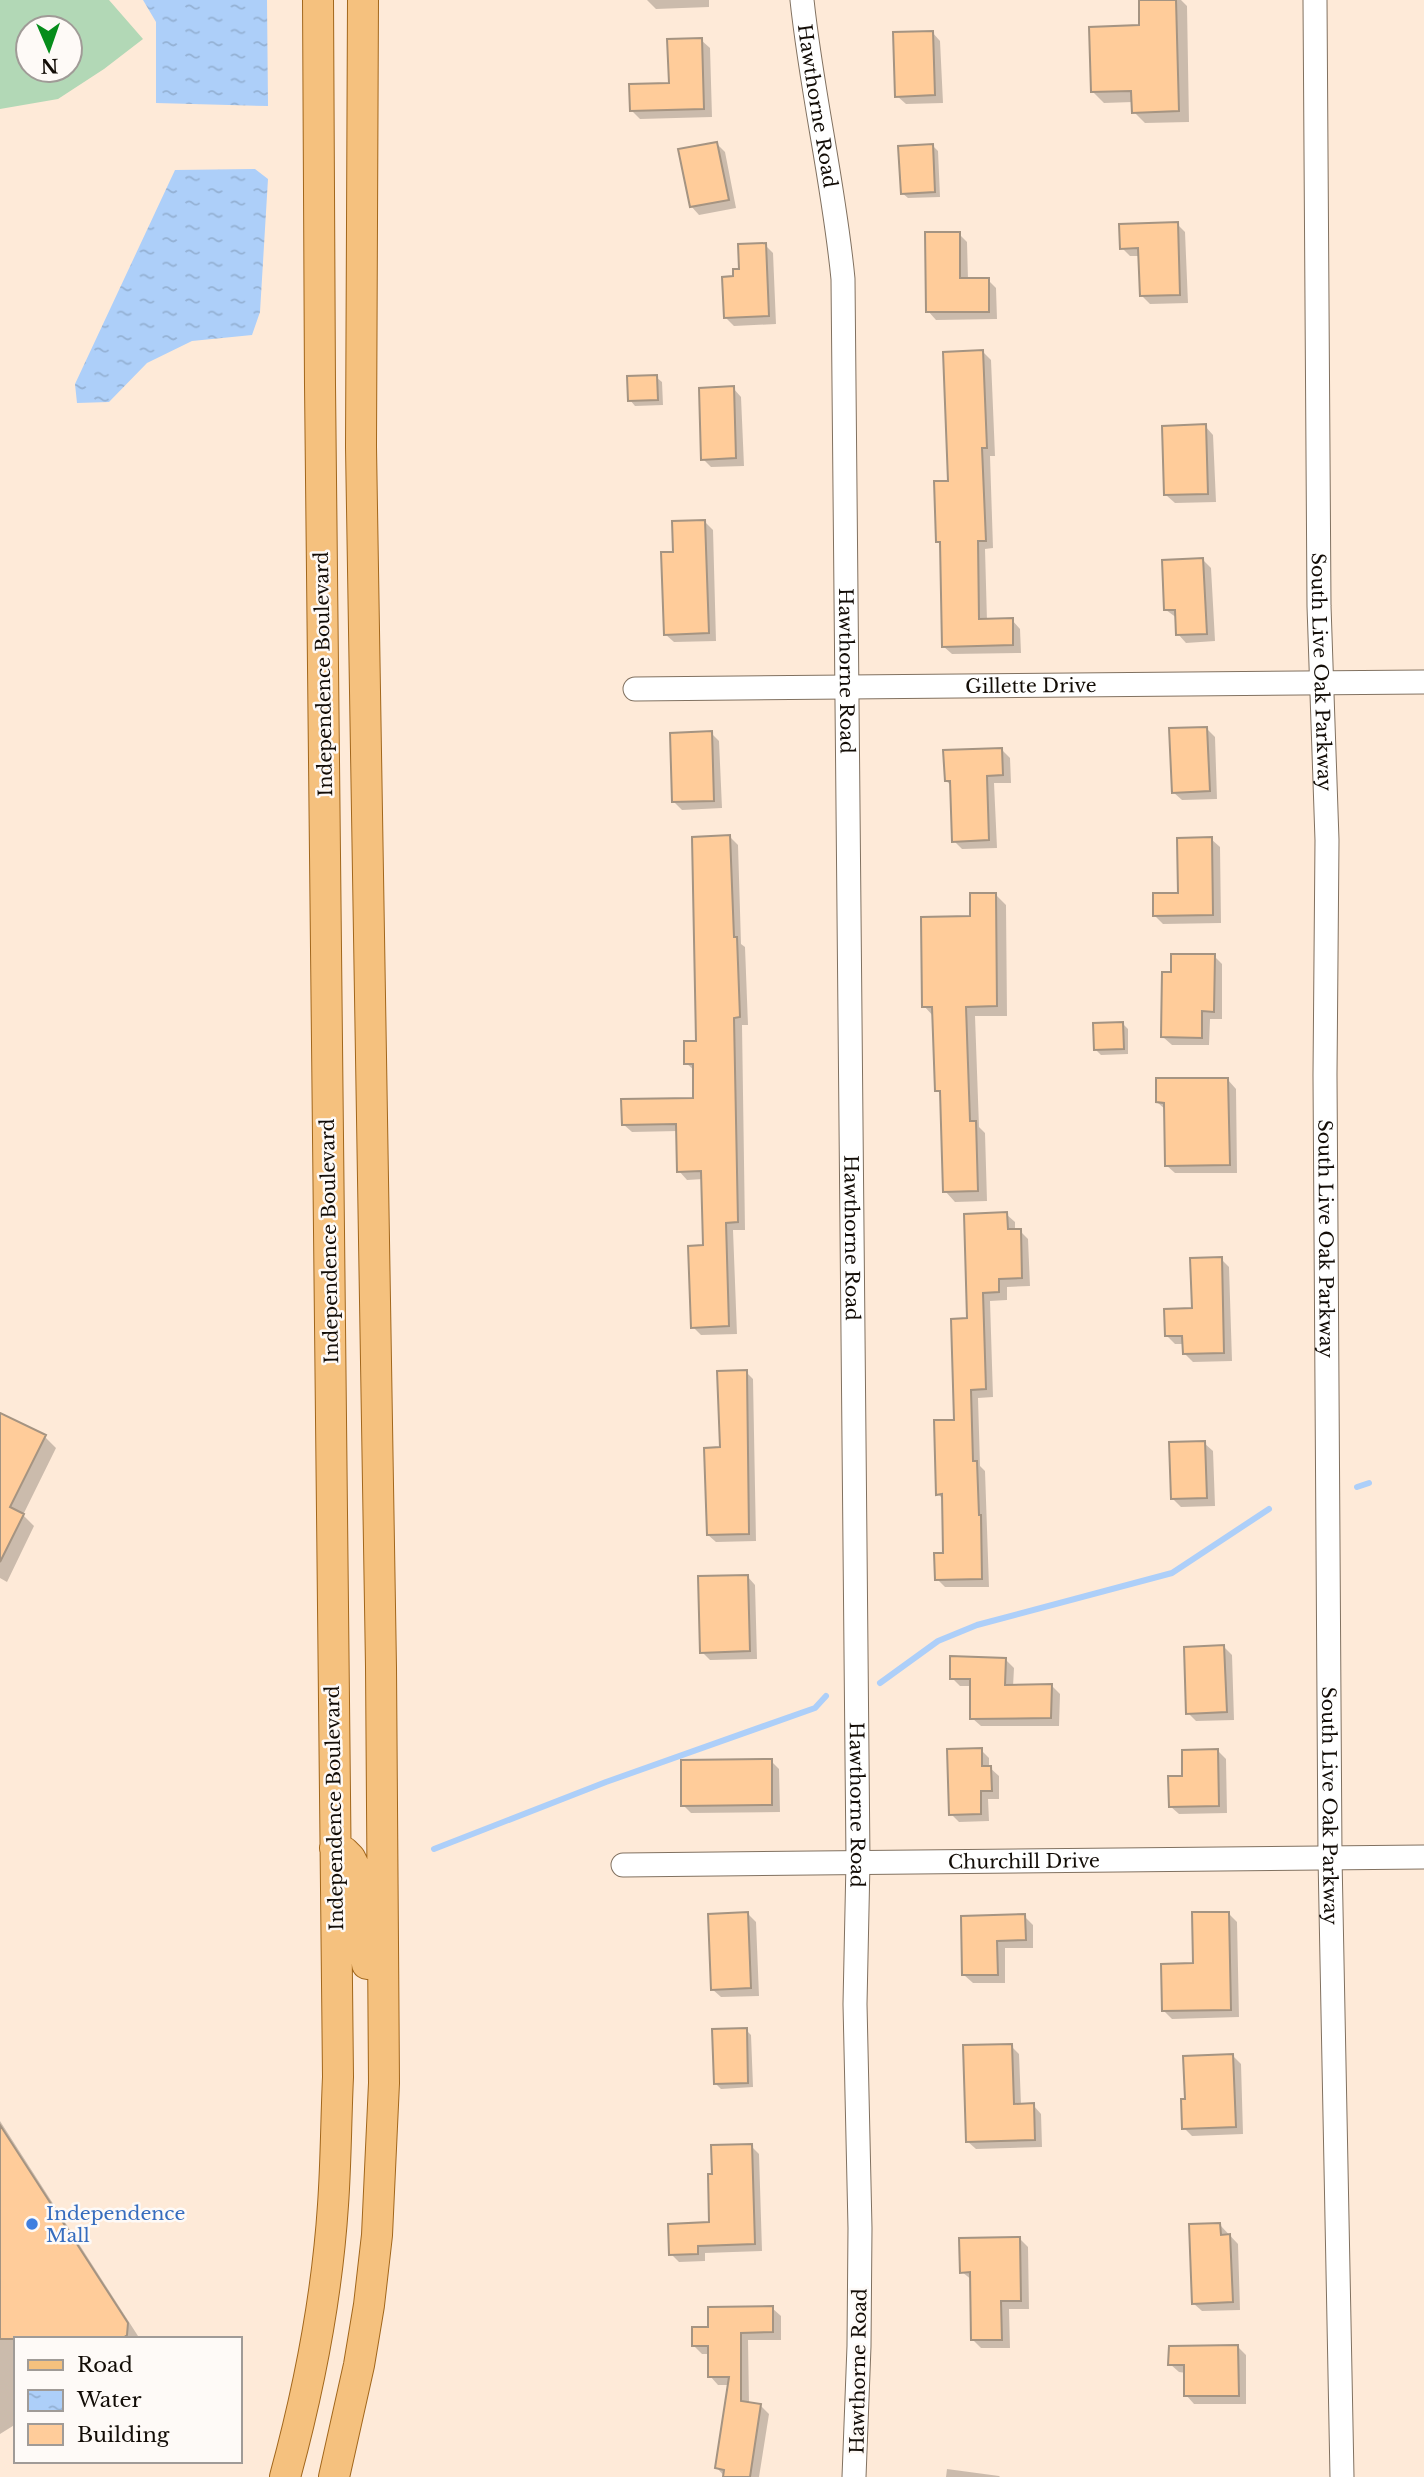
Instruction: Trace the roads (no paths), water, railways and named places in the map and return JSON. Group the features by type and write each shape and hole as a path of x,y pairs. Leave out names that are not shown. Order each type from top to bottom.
{"main road":[{"name":"Independence Boulevard","path":"285,2477 315,2345 333,2206 338,2077 318,0"},
{"path":"334,2477 359,2365 369,2305 377,2235 384,2083 381,1653 361,447 363,0"},
{"path":"335,1848 350,1858 359,1876 358,1899 384,2083"}],"street":[{"name":"Hawthorne Road","path":"802,0 843,279 858,1863 855,2004 859,2320 854,2477"},
{"name":"South Live Oak Parkway","path":"1315,0 1322,683 1327,840 1325,1075 1331,1857 1342,2477"},
{"name":"Gillette Drive","path":"635,689 1424,682"},
{"name":"Churchill Drive","path":"623,1865 1424,1857"}],"water":[{"path":"143,0 267,0 268,106 156,103 156,22"},
{"path":"255,169 268,179 260,312 252,335 192,341 147,363 109,402 77,403 75,384 175,170"}],"waterway":[{"path":"1357,1487 1369,1483"},
{"path":"880,1683 938,1641 977,1625 1172,1573 1269,1509"},
{"path":"434,1849 606,1782 815,1708 826,1696"}],"place":[{"name":"Independence Mall","path":"32,2224"}]}
